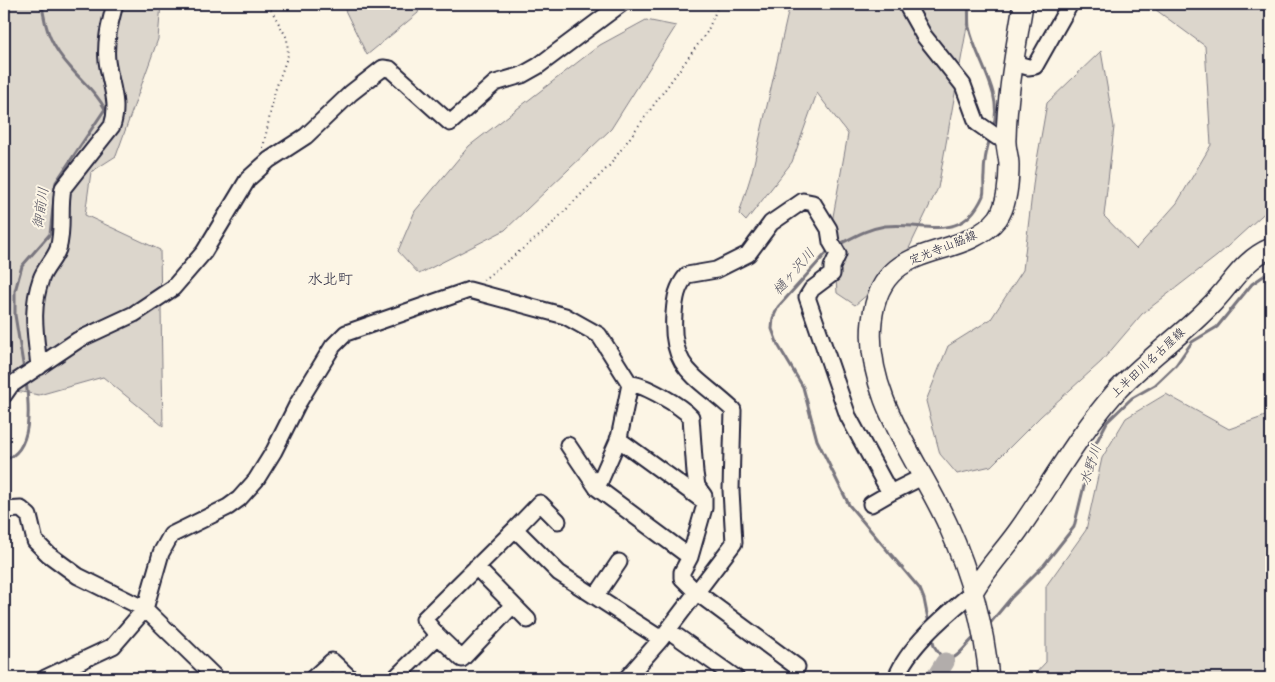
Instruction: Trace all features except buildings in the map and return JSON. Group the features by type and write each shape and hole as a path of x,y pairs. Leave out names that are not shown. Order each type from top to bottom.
{"main road":[{"name":"定光寺山脇線","path":"989,678 980,618 963,558 924,476 886,406 876,374 871,344 874,306 881,290 893,272 911,259 966,241 979,234 998,217 1006,195 1009,164 1001,138 1024,4"},
{"name":"上半田川名古屋線","path":"973,592 984,573 1017,533 1093,420 1114,394 1144,364 1210,307 1248,261 1271,248"}],"street":[{"path":"30,373 33,309 41,277 58,249 62,229 60,200 63,188 112,126 116,114 106,48 107,33 115,4"},
{"path":"4,395 11,385 78,340 134,314 173,288 204,252 248,179 259,168 306,136 350,93 383,68 390,69 450,122 495,83 522,75 538,66 621,4"},
{"path":"906,4 924,36 963,85 976,122 1001,138"},
{"path":"1014,63 1028,67 1036,66 1070,4"},
{"path":"627,678 664,635 734,543 731,490 733,410 696,380 677,356 673,320 678,286 687,275 716,270 748,254 771,223 803,200 814,203 829,229 831,242 838,254 832,266 832,274 812,289 807,297 848,416 890,493"},
{"path":"45,678 113,646 145,609 161,553 171,535 228,508 256,480 333,346 346,333 469,290 565,316 599,335 630,384 657,395 685,410 691,417 694,473 704,501 701,521 690,557 682,572 682,578 696,592 797,667"},
{"path":"597,488 618,439 630,384"},
{"path":"618,439 704,501"},
{"path":"568,445 597,488 690,557"},
{"path":"871,504 924,476"},
{"path":"513,605 462,659 438,636 424,619 540,504 558,521"},
{"path":"4,510 21,509 29,516 35,541 48,554 78,576 145,609 216,678"},
{"path":"515,529 559,574 736,678"},
{"path":"596,596 619,562"},
{"path":"476,567 528,620"},
{"path":"896,678 902,664 938,623 973,592"},
{"path":"395,678 438,636"},
{"path":"313,678 332,661 350,678"}],"path":[{"path":"259,168 275,91 288,55 287,38 270,8 272,4"},
{"path":"469,290 544,232 610,165 707,32 719,4"}],"shaded area":[{"path":"4,4 161,4 158,39 116,156 91,172 85,215 160,250 163,426 103,377 39,395 4,389"},
{"path":"342,4 420,4 418,13 367,55"},
{"path":"790,4 971,4 938,188 900,267 855,305 837,293 832,222 848,134 817,93 792,162 746,221 739,214 752,172"},
{"path":"1148,4 1271,4 1271,207 1217,256 1142,314 1101,362 1041,416 991,466 957,474 940,454 926,401 948,346 991,319 1023,270 1034,177 1047,103 1101,51 1114,127 1104,216 1136,249 1177,203 1211,145 1205,46"},
{"path":"646,20 676,26 611,129 505,230 419,274 398,251 415,211 469,146 600,45"},
{"path":"1166,394 1229,429 1271,414 1271,678 1031,678 1046,662 1046,586 1086,530 1102,458 1126,418"}],"waterway":[{"name":"御前川","path":"42,4 47,30 54,45 64,60 89,87 105,109 56,182 55,190"},
{"name":"樋ヶ沢川","path":"968,4 969,27 972,40 988,77 995,102 993,128"},
{"name":"樋ヶ沢川","path":"838,245 878,227 900,225 940,228 953,226 964,221 974,211 983,196 986,152 990,138"},
{"name":"御前川","path":"24,370 15,315 15,291 22,266 50,234 54,199"},
{"name":"樋ヶ沢川","path":"830,249 778,307 773,318 772,329 778,345 803,387 817,440 849,505 920,589 929,624"},
{"name":"水野川","path":"987,627 1011,598 1044,565 1074,527 1089,465 1096,443 1107,422 1132,398 1155,385 1176,365 1192,342 1217,327 1252,284 1271,271"},
{"name":"御前川","path":"4,460 14,455 21,447 25,437 28,414 26,381"},
{"name":"水野川","path":"932,635 934,646 945,662 958,654 977,635"},
{"name":"水野川","path":"935,678 945,662"}],"district":[{"name":"水北町","path":"330,280"}]}
